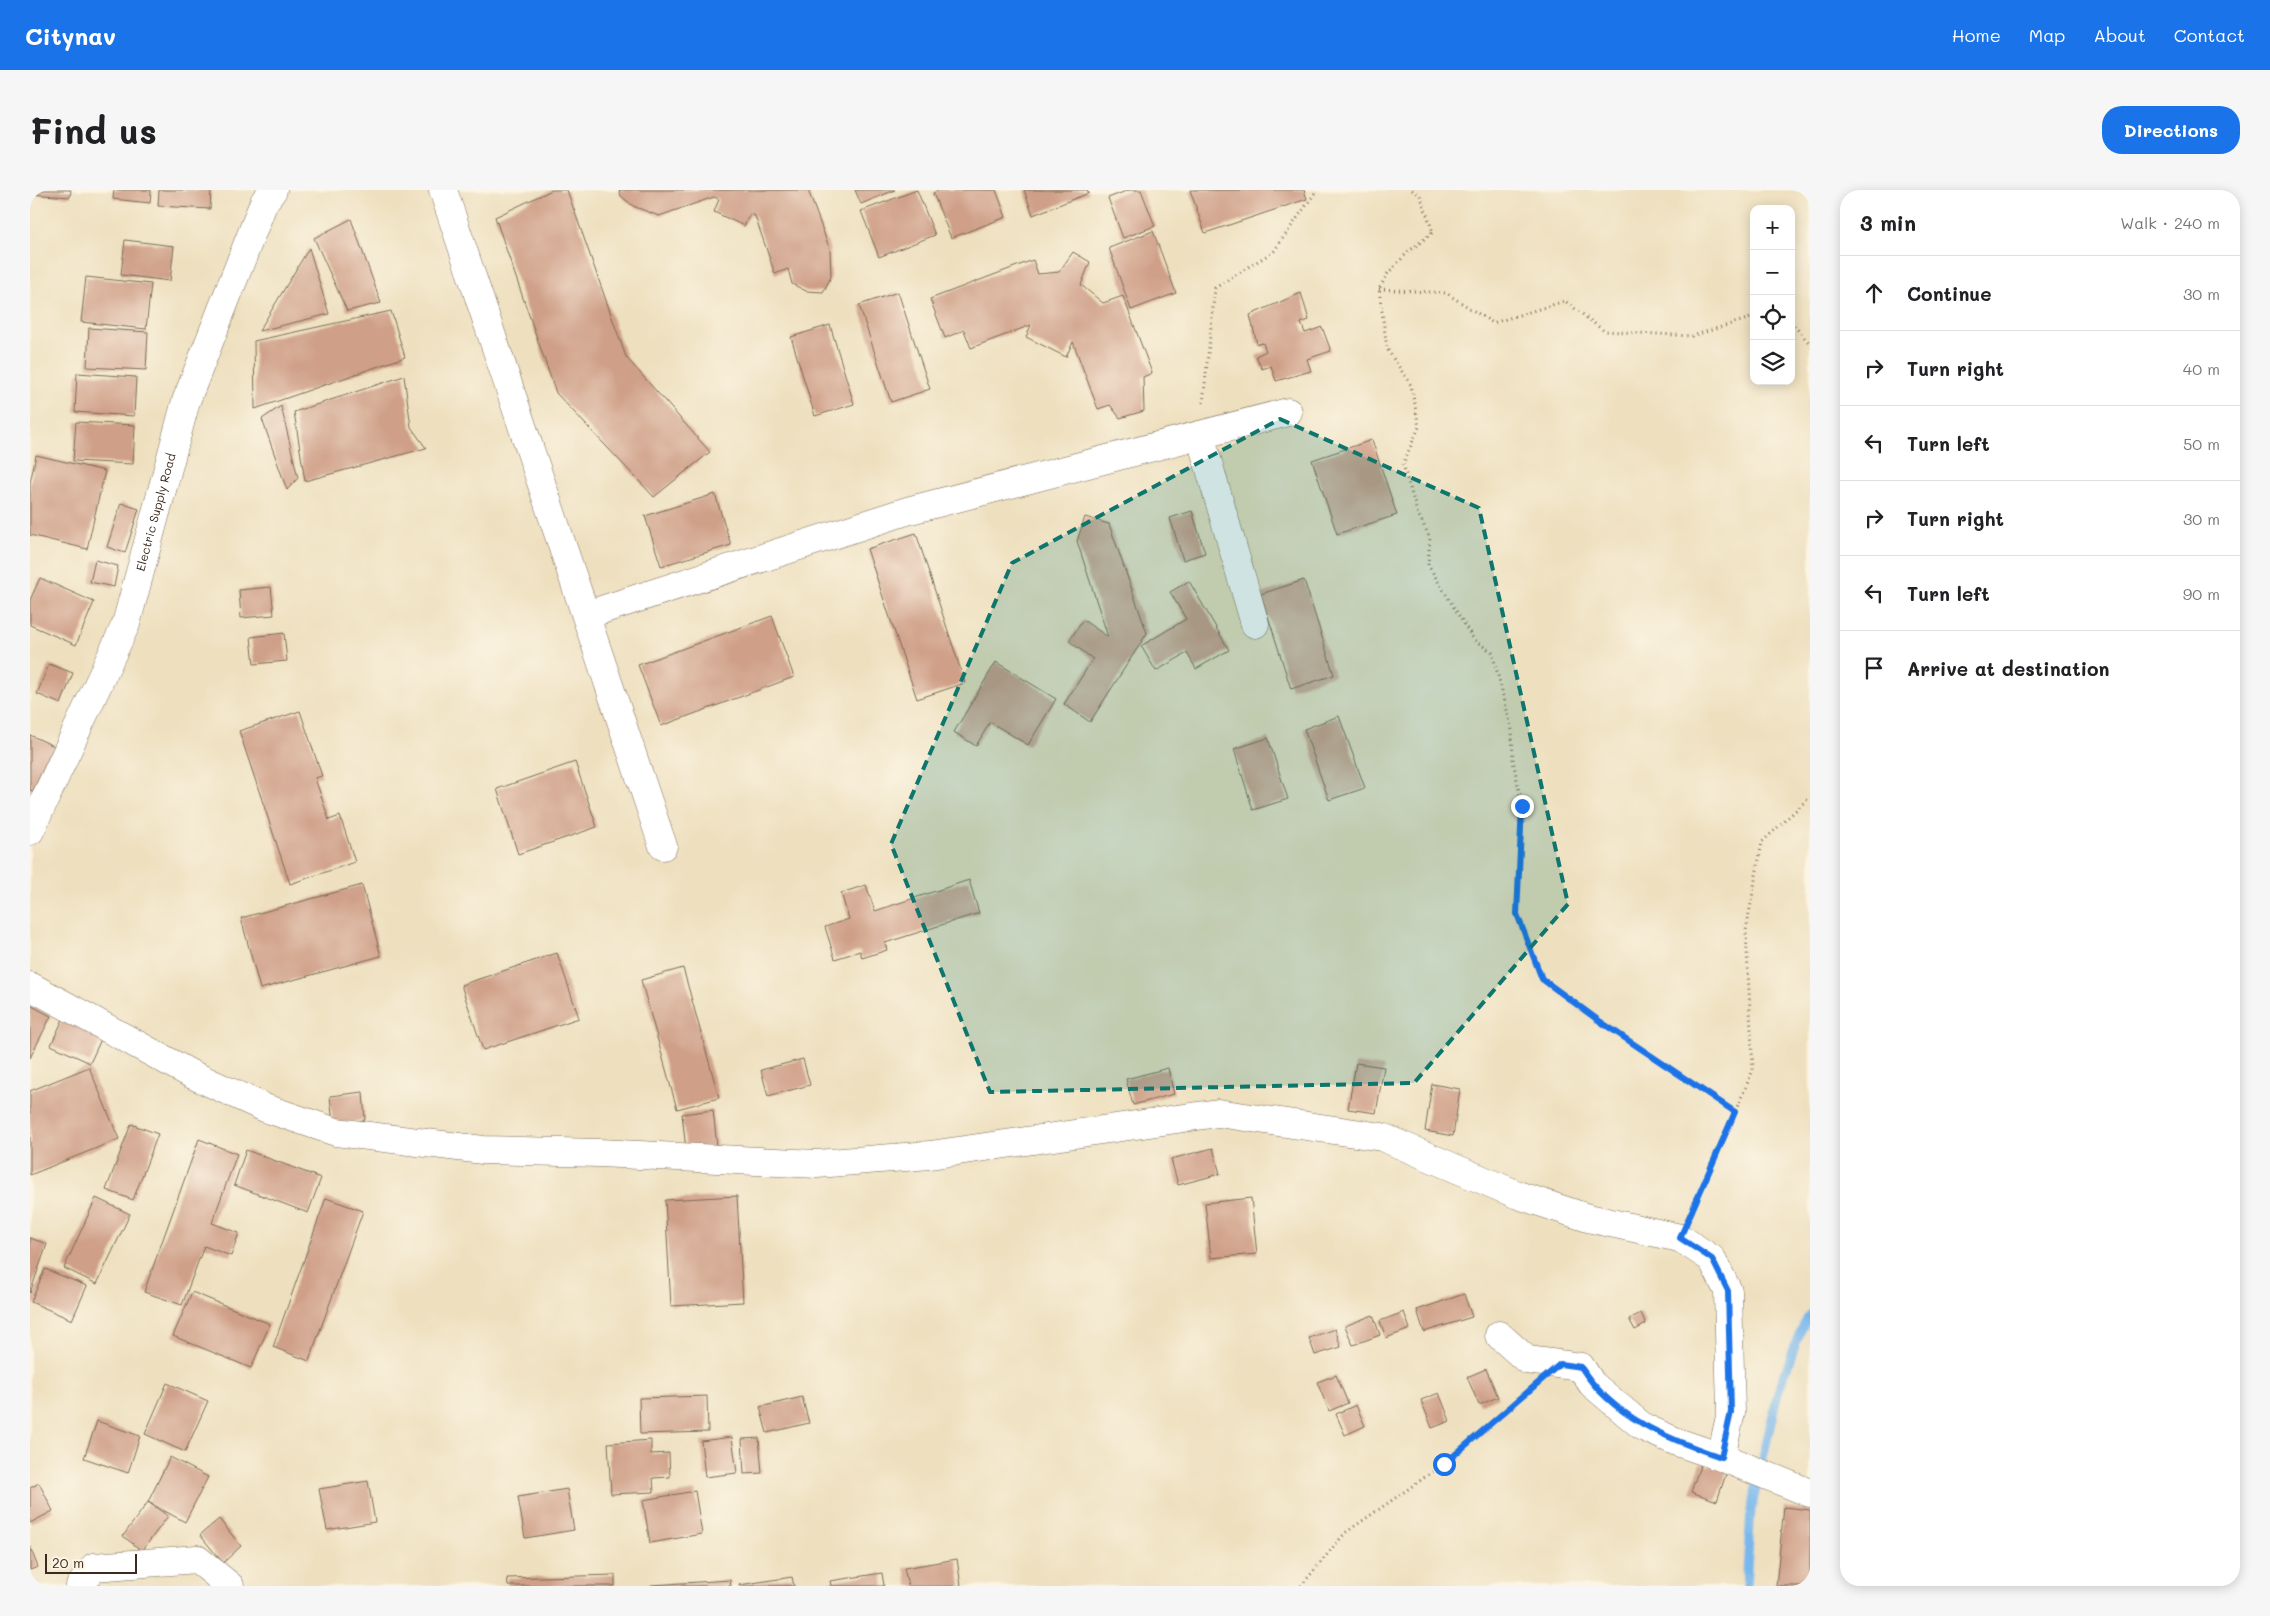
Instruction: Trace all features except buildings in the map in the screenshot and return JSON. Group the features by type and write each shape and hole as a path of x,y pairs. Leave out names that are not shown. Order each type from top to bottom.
{"street":[{"name":"Electric Supply Road","path":"30,831 126,624 186,401 264,202 273,190"},
{"path":"443,190 663,846"},
{"path":"586,616 907,511 1288,412"},
{"path":"1200,435 1255,624"},
{"path":"30,986 199,1078 264,1108 336,1132 483,1150 599,1153 817,1164 930,1155 1218,1113 1382,1137 1527,1198 1588,1218 1680,1238 1712,1259 1728,1291 1731,1412 1721,1457"},
{"path":"1499,1335 1527,1360 1581,1367 1592,1384 1643,1426 1677,1442 1721,1457 1809,1492"},
{"path":"80,1586 94,1566 197,1559 230,1586"}],"path":[{"path":"1200,435 1215,288 1274,251 1317,190"},
{"path":"1412,190 1420,195 1433,232 1395,266 1379,289 1387,349 1411,385 1419,428 1403,464 1417,512 1430,538 1428,565 1474,640 1492,652 1512,730 1513,760 1522,806 1517,914 1542,979 1598,1020 1735,1112"},
{"path":"1379,289 1446,293 1492,323 1564,301 1604,331 1692,336 1750,318"},
{"path":"1795,327 1810,344"},
{"path":"1680,1238 1753,1070 1746,931 1762,842 1810,797"},
{"path":"1301,1586 1346,1533 1444,1464 1560,1364"}],"highlighted area":[{"path":"1280,419 1479,508 1568,904 1414,1083 990,1092 891,844 1012,563"}],"waterway":[{"path":"1746,1586 1751,1510 1778,1392 1801,1330 1810,1314"}],"route":[{"path":"1444,1464 1560,1364 1581,1367 1592,1384 1643,1426 1677,1442 1721,1457 1731,1412 1728,1291 1712,1259 1680,1238 1735,1112 1598,1020 1542,979 1517,914 1521,867 1522,806"}]}
